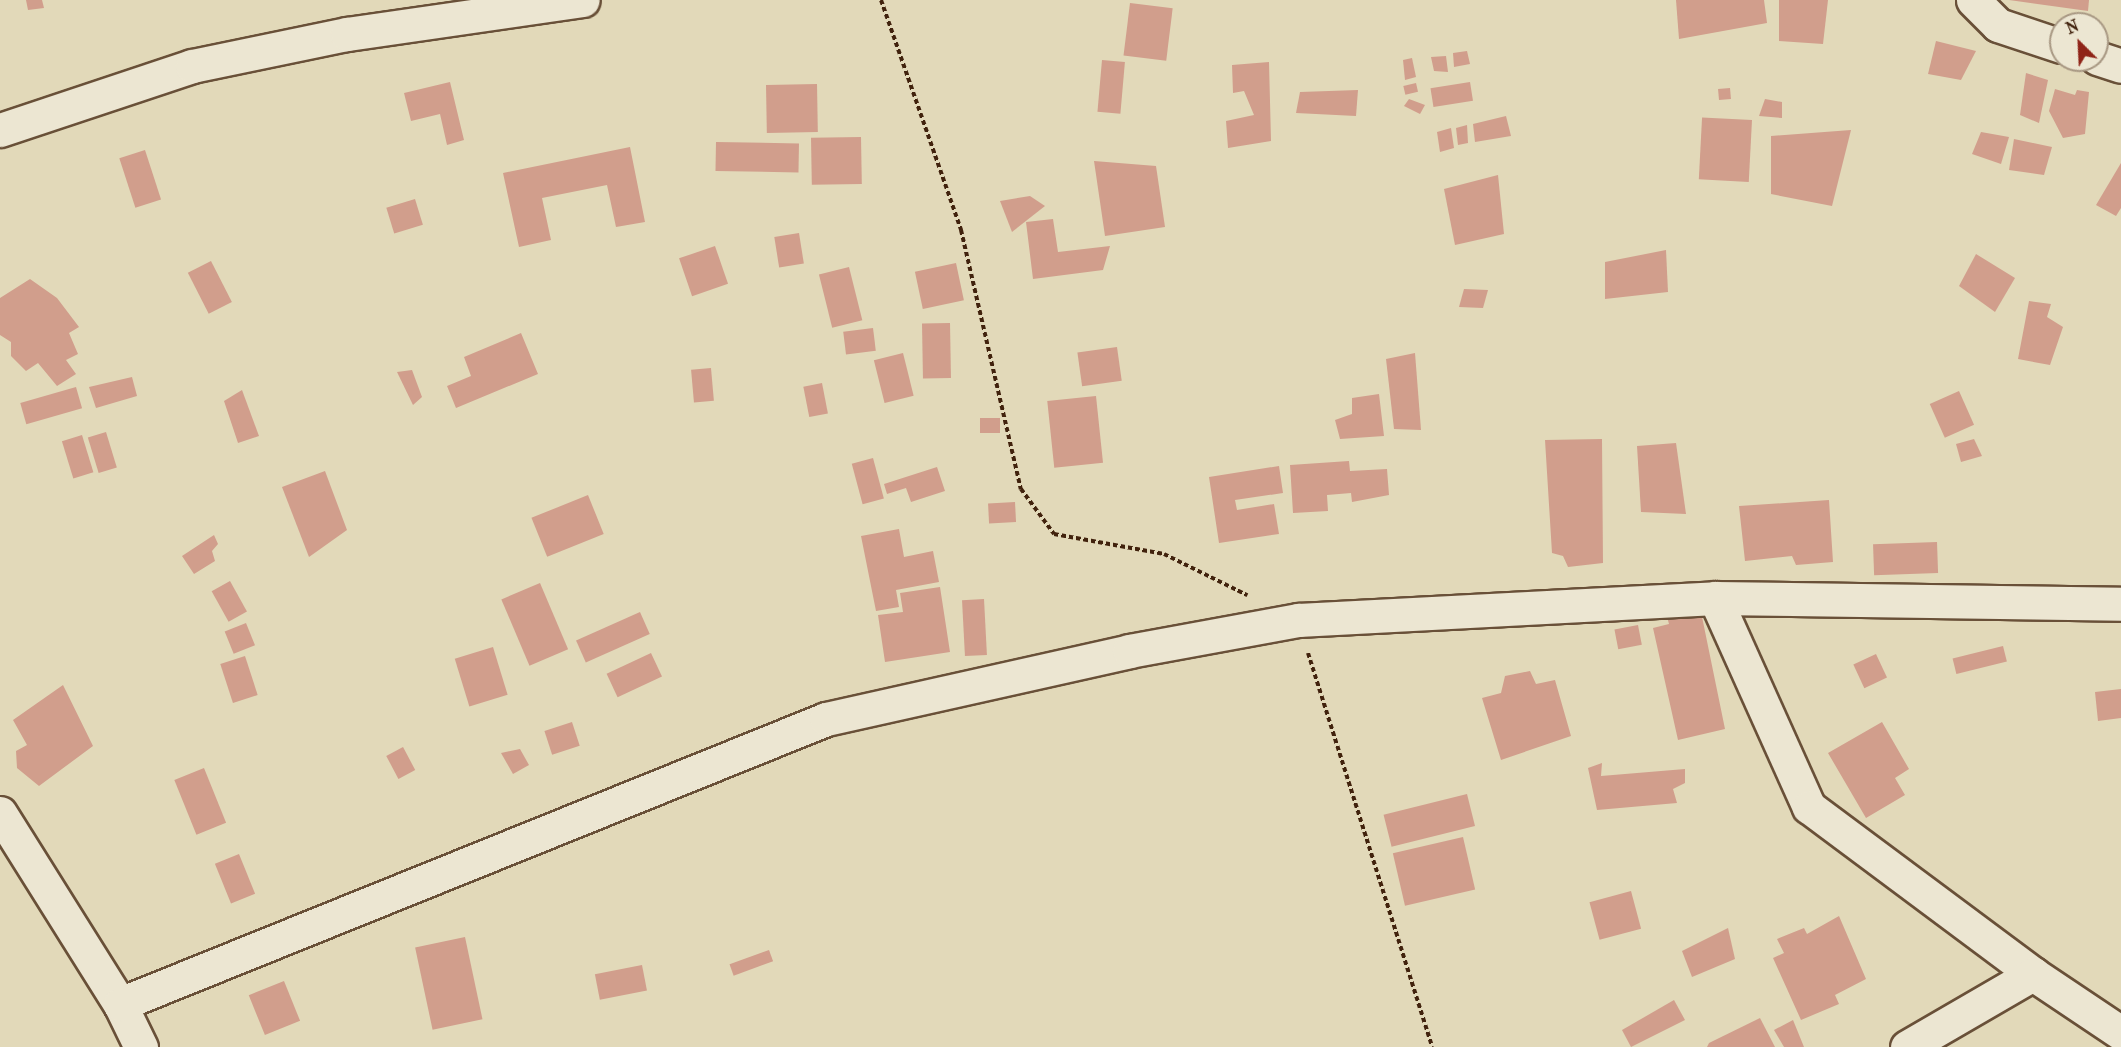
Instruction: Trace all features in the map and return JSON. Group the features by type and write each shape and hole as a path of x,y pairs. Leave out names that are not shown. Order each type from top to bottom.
{"street":[{"path":"0,130 192,66 347,33 582,0"},
{"path":"1973,0 1998,25 2049,42"},
{"path":"1715,598 1809,807 2033,974 2121,1033"},
{"path":"120,1004 826,719 1129,651 1298,620 1715,598 2121,604"},
{"path":"0,813 120,1004 141,1047"},
{"path":"1907,1047 2033,974"}],"path":[{"path":"881,0 961,230 1021,489 1054,534 1164,554 1298,620 1432,1047"}],"building":[{"path":"26,0 42,0 44,8 28,10"},
{"path":"1676,0 1764,0 1767,23 1679,39"},
{"path":"1779,0 1828,0 1823,44 1779,41"},
{"path":"2009,0 2089,0 2088,11"},
{"path":"1130,3 1173,8 1166,61 1124,56"},
{"path":"1936,41 1976,51 1961,80 1928,74"},
{"path":"1467,51 1470,64 1454,67 1453,53"},
{"path":"1446,56 1448,72 1434,71 1431,57"},
{"path":"1412,58 1416,77 1405,80 1403,60"},
{"path":"1102,60 1125,62 1120,114 1097,112"},
{"path":"1269,62 1271,141 1228,148 1226,121 1254,115 1244,91 1233,93 1232,65"},
{"path":"2026,73 2048,80 2039,123 2020,115"},
{"path":"450,82 464,140 447,145 440,114 411,121 404,93"},
{"path":"1470,82 1473,101 1433,107 1430,88"},
{"path":"1416,83 1418,92 1405,95 1403,86"},
{"path":"817,84 818,132 767,133 766,85"},
{"path":"1730,88 1731,99 1719,100 1718,89"},
{"path":"2055,89 2075,95 2077,90 2089,92 2085,134 2063,138 2049,111"},
{"path":"1358,90 1356,116 1296,113 1300,92"},
{"path":"1409,99 1425,105 1420,114 1404,106"},
{"path":"1765,99 1782,102 1782,118 1759,116"},
{"path":"1506,116 1511,136 1475,142 1473,124"},
{"path":"1702,117 1752,120 1749,182 1699,179"},
{"path":"1467,125 1468,143 1458,145 1456,128"},
{"path":"1451,128 1454,148 1440,152 1437,132"},
{"path":"1851,130 1832,206 1771,194 1771,136"},
{"path":"1981,132 2009,137 2001,164 1972,154"},
{"path":"861,137 862,184 812,185 811,138"},
{"path":"2014,139 2052,147 2044,175 2009,170"},
{"path":"716,142 799,143 798,172 715,171"},
{"path":"630,147 645,222 616,227 607,185 542,198 551,240 519,247 503,173"},
{"path":"145,150 161,199 135,208 119,158"},
{"path":"1094,161 1156,166 1165,227 1105,236"},
{"path":"2121,163 2121,208 2116,216 2096,205"},
{"path":"1498,175 1504,234 1455,245 1444,189"},
{"path":"1030,196 1045,206 1012,232 1000,201"},
{"path":"415,199 423,225 394,234 386,208"},
{"path":"1053,219 1058,252 1110,246 1103,270 1033,279 1026,222"},
{"path":"799,233 804,264 779,268 774,237"},
{"path":"715,246 728,284 692,296 679,258"},
{"path":"1666,250 1668,292 1605,299 1605,262"},
{"path":"1976,254 2015,278 1995,312 1959,286"},
{"path":"211,261 232,302 209,314 188,273"},
{"path":"956,263 964,300 923,309 915,272"},
{"path":"849,267 862,320 832,328 819,274"},
{"path":"30,279 57,298 79,327 69,333 78,354 66,360 76,374 57,386 38,363 26,371 11,356 11,342 0,335 0,298"},
{"path":"1464,289 1488,290 1483,308 1459,307"},
{"path":"2029,301 2051,304 2047,317 2063,327 2050,365 2018,359"},
{"path":"922,323 950,323 951,378 923,378"},
{"path":"873,328 876,351 846,354 843,332"},
{"path":"521,333 538,374 456,408 447,386 471,376 464,357"},
{"path":"1117,347 1122,381 1082,386 1077,353"},
{"path":"903,353 914,396 885,403 874,360"},
{"path":"1415,353 1421,430 1394,429 1386,359"},
{"path":"711,368 714,401 694,403 691,370"},
{"path":"412,370 422,397 413,405 397,372"},
{"path":"132,377 137,396 96,408 89,387"},
{"path":"822,383 828,413 809,417 803,387"},
{"path":"76,387 82,408 26,424 20,403"},
{"path":"242,390 259,436 238,443 224,401"},
{"path":"1959,391 1974,425 1945,438 1930,404"},
{"path":"1379,394 1384,436 1340,439 1335,420 1352,414 1352,398"},
{"path":"1096,396 1103,463 1054,468 1047,401"},
{"path":"980,418 1000,418 1000,433 980,433"},
{"path":"106,432 117,467 99,473 88,438"},
{"path":"82,435 93,472 73,478 62,441"},
{"path":"1602,439 1603,563 1568,567 1563,556 1552,553 1545,440"},
{"path":"1974,439 1982,456 1961,462 1956,444"},
{"path":"1676,443 1686,514 1641,512 1637,446"},
{"path":"873,458 884,499 863,504 852,464"},
{"path":"1349,461 1350,471 1387,469 1389,495 1352,502 1351,493 1327,495 1328,511 1293,513 1290,465"},
{"path":"1279,466 1283,493 1235,500 1237,510 1274,504 1279,534 1219,543 1209,477"},
{"path":"937,467 945,491 911,502 906,488 887,494 884,484"},
{"path":"325,471 347,530 309,557 282,487"},
{"path":"588,495 604,534 547,557 531,518"},
{"path":"1829,500 1833,562 1796,565 1792,556 1745,561 1739,506"},
{"path":"1015,502 1016,522 989,523 988,503"},
{"path":"899,529 904,557 933,551 939,582 896,590 899,607 876,611 861,536"},
{"path":"214,535 218,544 212,551 215,561 194,574 182,556"},
{"path":"1937,542 1938,573 1874,575 1873,544"},
{"path":"230,581 247,612 229,622 212,591"},
{"path":"540,583 568,649 529,666 501,599"},
{"path":"940,587 950,652 885,662 878,615 903,612 900,593"},
{"path":"984,599 987,655 965,656 962,600"},
{"path":"1700,607 1725,729 1678,740 1653,628 1669,624 1666,613"},
{"path":"640,612 650,634 586,662 576,640"},
{"path":"246,623 255,645 234,654 225,632"},
{"path":"1638,625 1642,645 1618,649 1614,630"},
{"path":"2003,646 2007,662 1956,674 1953,659"},
{"path":"493,647 508,695 469,707 455,659"},
{"path":"651,653 662,677 618,697 607,674"},
{"path":"1876,654 1887,678 1864,688 1853,665"},
{"path":"245,656 258,695 233,703 220,664"},
{"path":"1530,671 1536,684 1555,680 1571,736 1501,760 1482,698 1501,693 1505,676"},
{"path":"63,685 93,746 39,786 17,768 16,751 27,745 13,720"},
{"path":"2121,689 2121,718 2098,721 2095,692"},
{"path":"572,722 580,746 552,755 544,731"},
{"path":"1882,722 1909,769 1895,778 1905,795 1866,818 1828,753"},
{"path":"403,747 415,770 398,779 386,756"},
{"path":"520,749 529,765 513,774 501,753"},
{"path":"1602,763 1601,776 1685,769 1685,783 1673,789 1677,803 1597,810 1588,768"},
{"path":"204,768 226,823 196,835 174,780"},
{"path":"1467,794 1475,826 1392,847 1384,815"},
{"path":"1463,837 1475,890 1405,906 1393,853"},
{"path":"239,854 255,894 231,904 215,864"},
{"path":"1631,891 1641,929 1600,940 1589,902"},
{"path":"1839,916 1866,979 1835,995 1839,1004 1801,1020 1773,958 1784,953 1777,939 1804,928 1807,934"},
{"path":"1728,928 1735,959 1692,977 1682,951"},
{"path":"465,937 482,1019 433,1030 415,948"},
{"path":"769,950 773,961 734,976 730,964"},
{"path":"642,965 647,991 600,1000 595,974"},
{"path":"284,981 300,1021 265,1035 249,995"},
{"path":"1674,1000 1685,1020 1631,1047 1622,1030"},
{"path":"1760,1018 1775,1047 1707,1047 1709,1043"},
{"path":"1793,1020 1804,1047 1784,1047 1774,1030"}]}
